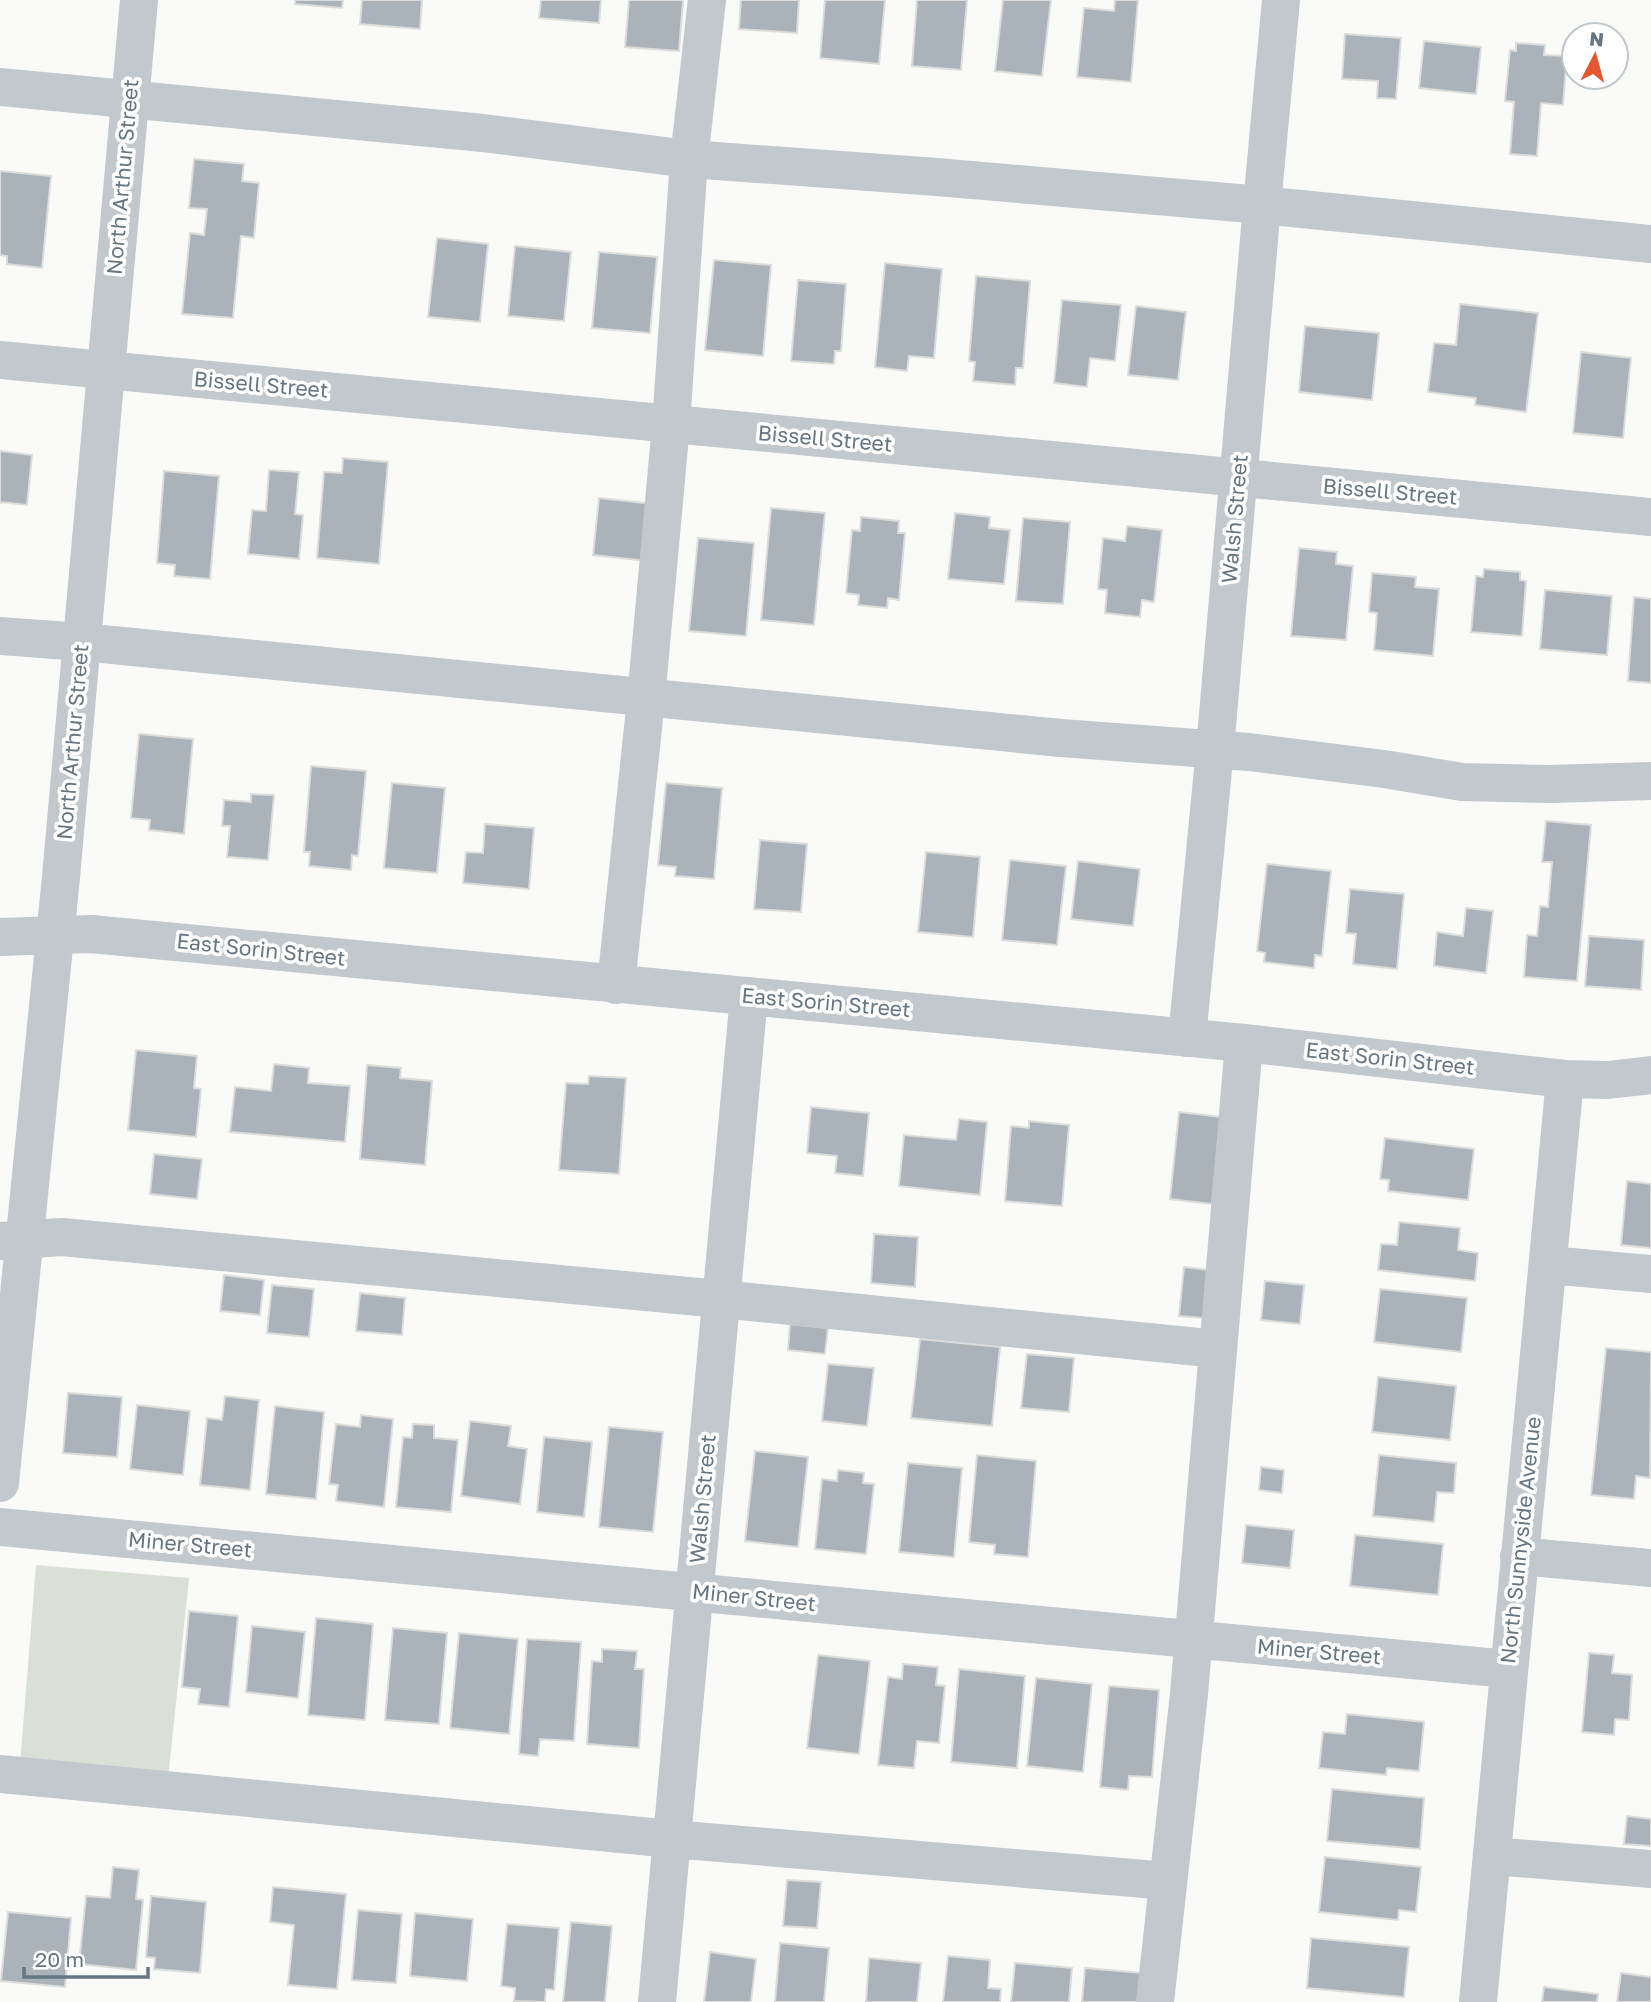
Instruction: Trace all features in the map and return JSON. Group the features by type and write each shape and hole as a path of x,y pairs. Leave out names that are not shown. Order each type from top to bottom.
{"street":[{"name":"North Arthur Street","path":"0,1483 12,1241 55,936 139,0"},
{"path":"616,985 646,699 671,425 689,159 707,0"},
{"name":"Walsh Street","path":"1187,1038 1281,0"},
{"path":"0,87 483,133 689,159 1262,205 1651,244"},
{"name":"Bissell Street","path":"0,360 1651,517"},
{"path":"0,636 1061,738 1215,749 1384,769 1462,782 1550,784 1651,781"},
{"name":"East Sorin Street","path":"0,937 91,934 1244,1043 1565,1079 1608,1080 1651,1075"},
{"name":"Walsh Street","path":"657,2002 749,996"},
{"path":"1155,2002 1189,1693 1244,1043"},
{"name":"North Sunnyside Avenue","path":"1478,2002 1565,1079"},
{"path":"12,1241 62,1237 1218,1349"},
{"path":"1549,1265 1651,1274"},
{"name":"Miner Street","path":"0,1527 1508,1669"},
{"path":"1519,1556 1651,1568"},
{"path":"0,1774 672,1839 1168,1881"},
{"path":"1493,1856 1651,1869"}],"shaded area":[{"path":"36,1565 189,1578 168,1779 20,1765"}],"building":[{"path":"295,0 343,0 342,8 295,4"},
{"path":"362,0 422,0 420,29 360,24"},
{"path":"541,0 601,0 599,23 539,18"},
{"path":"629,0 683,0 679,51 625,47"},
{"path":"741,0 799,0 797,33 739,29"},
{"path":"825,0 885,0 879,64 820,58"},
{"path":"917,0 967,0 961,70 912,66"},
{"path":"1003,0 1051,0 1042,76 995,71"},
{"path":"1115,0 1138,0 1131,82 1077,77 1084,8 1114,11"},
{"path":"1345,34 1401,38 1396,99 1377,98 1378,81 1342,79"},
{"path":"1424,41 1481,47 1476,94 1419,88"},
{"path":"1516,43 1545,45 1544,55 1560,56 1560,91 1564,91 1563,105 1541,103 1537,156 1510,154 1514,102 1505,101 1510,50 1516,51"},
{"path":"194,159 244,164 242,181 259,183 254,238 241,236 233,318 182,314 190,233 204,235 207,209 189,208"},
{"path":"0,171 51,176 42,268 7,264 7,256 0,255"},
{"path":"437,238 488,244 480,322 428,317"},
{"path":"515,246 571,252 564,321 508,316"},
{"path":"599,252 657,257 650,333 592,328"},
{"path":"714,260 771,265 763,356 705,350"},
{"path":"885,263 942,269 934,358 909,356 907,371 875,367"},
{"path":"976,276 1030,281 1023,368 1016,368 1015,385 973,381 975,362 969,361"},
{"path":"798,280 846,284 841,351 835,351 834,364 791,361"},
{"path":"1062,300 1121,305 1115,361 1090,358 1087,387 1054,383"},
{"path":"1460,304 1538,313 1526,412 1475,405 1476,398 1428,392 1434,343 1456,345"},
{"path":"1136,306 1186,312 1178,380 1128,375"},
{"path":"1305,326 1379,333 1372,400 1299,392"},
{"path":"1581,352 1631,358 1623,438 1573,433"},
{"path":"0,451 32,455 27,505 0,502"},
{"path":"343,458 388,462 379,564 317,558 324,472 342,473"},
{"path":"269,470 299,472 295,514 303,515 299,559 248,554 252,510 266,511"},
{"path":"164,471 219,476 210,579 174,576 175,565 157,563"},
{"path":"599,498 653,504 647,561 593,555"},
{"path":"771,508 825,513 814,625 761,620"},
{"path":"955,513 990,517 989,528 1010,530 1004,584 948,579"},
{"path":"861,517 899,521 898,533 905,533 899,600 888,598 887,608 858,605 859,595 846,593 852,530 860,531"},
{"path":"1023,518 1070,522 1063,604 1016,601"},
{"path":"1127,526 1162,530 1154,602 1142,600 1140,617 1105,613 1107,590 1098,589 1103,538 1125,541"},
{"path":"698,538 754,543 746,636 689,631"},
{"path":"1299,548 1337,552 1336,564 1353,566 1346,640 1291,636"},
{"path":"1484,569 1520,572 1520,580 1526,581 1522,636 1471,632 1476,576 1483,577"},
{"path":"1372,573 1416,577 1415,587 1439,589 1433,656 1374,650 1377,613 1369,612"},
{"path":"1545,590 1612,596 1607,655 1540,649"},
{"path":"1634,597 1651,599 1651,683 1628,681"},
{"path":"139,734 193,739 184,834 149,830 150,820 131,818"},
{"path":"311,766 366,771 358,856 352,855 351,870 309,866 310,852 304,852"},
{"path":"392,783 445,788 437,873 384,868"},
{"path":"666,783 722,788 714,879 675,876 676,867 658,865"},
{"path":"251,794 274,795 268,860 227,857 230,826 222,826 224,800 251,802"},
{"path":"1546,821 1591,825 1577,981 1524,977 1527,935 1537,936 1540,906 1548,907 1552,862 1542,862"},
{"path":"485,824 534,828 529,889 463,883 466,852 483,853"},
{"path":"760,840 807,844 801,912 754,909"},
{"path":"926,852 980,857 973,937 918,932"},
{"path":"1010,860 1066,866 1057,945 1002,940"},
{"path":"1078,861 1140,869 1133,926 1071,919"},
{"path":"1267,864 1331,871 1322,956 1315,955 1314,968 1264,962 1265,953 1257,951"},
{"path":"1350,889 1404,894 1397,969 1353,964 1356,934 1346,933"},
{"path":"1466,908 1493,911 1486,973 1434,966 1437,932 1463,936"},
{"path":"1589,936 1644,940 1641,990 1585,986"},
{"path":"136,1050 197,1056 194,1088 201,1089 196,1137 128,1130"},
{"path":"274,1064 309,1068 308,1083 350,1086 345,1142 230,1132 235,1087 271,1091"},
{"path":"367,1065 401,1068 400,1078 432,1081 425,1165 360,1159"},
{"path":"589,1076 626,1078 619,1174 559,1170 566,1083 588,1084"},
{"path":"811,1107 869,1113 863,1176 835,1173 837,1156 807,1153"},
{"path":"1179,1112 1221,1117 1212,1204 1170,1199"},
{"path":"959,1119 987,1122 980,1195 899,1186 904,1135 956,1140"},
{"path":"1029,1121 1069,1125 1062,1206 1005,1201 1011,1126 1029,1128"},
{"path":"1385,1138 1474,1149 1468,1200 1388,1191 1389,1180 1380,1179"},
{"path":"154,1154 202,1159 197,1199 150,1194"},
{"path":"1627,1181 1651,1184 1651,1248 1621,1245"},
{"path":"1399,1222 1460,1228 1458,1250 1478,1253 1475,1281 1378,1270 1381,1244 1397,1245"},
{"path":"874,1234 918,1237 915,1287 871,1283"},
{"path":"1184,1267 1209,1270 1204,1318 1179,1316"},
{"path":"224,1275 264,1280 260,1315 220,1311"},
{"path":"1265,1281 1304,1285 1300,1324 1261,1320"},
{"path":"272,1285 314,1289 309,1337 267,1333"},
{"path":"1380,1289 1467,1298 1461,1352 1374,1342"},
{"path":"360,1293 405,1298 402,1335 356,1331"},
{"path":"790,1324 828,1328 825,1354 788,1350"},
{"path":"920,1339 1000,1347 992,1426 911,1418"},
{"path":"1606,1348 1651,1352 1650,1478 1636,1476 1634,1499 1591,1495"},
{"path":"1027,1354 1074,1358 1069,1412 1021,1408"},
{"path":"828,1364 874,1368 867,1426 822,1421"},
{"path":"1378,1377 1456,1386 1450,1440 1372,1432"},
{"path":"68,1393 122,1397 117,1457 63,1453"},
{"path":"225,1396 259,1400 250,1490 200,1485 207,1418 222,1420"},
{"path":"137,1405 190,1411 183,1475 130,1469"},
{"path":"275,1406 324,1412 316,1499 266,1494"},
{"path":"361,1415 393,1419 384,1507 336,1501 338,1485 329,1484 336,1424 360,1427"},
{"path":"470,1421 511,1426 508,1446 527,1449 520,1504 461,1496"},
{"path":"413,1424 434,1425 434,1438 458,1440 451,1512 396,1507 403,1437 412,1438"},
{"path":"609,1427 663,1432 653,1532 599,1527"},
{"path":"544,1437 592,1442 584,1517 537,1512"},
{"path":"755,1451 808,1457 798,1547 745,1541"},
{"path":"977,1455 1036,1461 1028,1557 994,1554 995,1545 969,1542"},
{"path":"1379,1455 1456,1463 1454,1493 1437,1492 1434,1522 1373,1516"},
{"path":"908,1463 962,1468 954,1557 899,1552"},
{"path":"1261,1467 1284,1470 1282,1493 1259,1490"},
{"path":"838,1470 864,1473 863,1483 874,1484 866,1554 815,1549 822,1479 837,1481"},
{"path":"1246,1525 1294,1530 1290,1568 1242,1563"},
{"path":"1355,1535 1443,1544 1438,1595 1350,1586"},
{"path":"189,1611 238,1616 229,1707 198,1704 200,1689 182,1687"},
{"path":"316,1618 373,1624 365,1720 308,1715"},
{"path":"252,1626 305,1632 298,1698 246,1692"},
{"path":"393,1628 447,1633 439,1724 385,1720"},
{"path":"459,1633 518,1639 509,1734 450,1728"},
{"path":"527,1639 581,1642 574,1741 540,1739 538,1756 519,1754"},
{"path":"602,1649 637,1651 635,1669 644,1669 639,1748 587,1744 592,1661 602,1662"},
{"path":"1589,1653 1614,1655 1612,1673 1632,1675 1629,1720 1615,1719 1614,1735 1582,1732"},
{"path":"818,1655 870,1661 859,1754 807,1748"},
{"path":"903,1664 938,1667 936,1685 945,1686 939,1743 917,1741 914,1768 878,1765 888,1677 902,1679"},
{"path":"959,1669 1025,1676 1017,1768 951,1762"},
{"path":"1036,1678 1092,1684 1083,1772 1027,1766"},
{"path":"1109,1686 1159,1690 1152,1777 1129,1776 1128,1790 1100,1787"},
{"path":"1347,1714 1424,1722 1419,1771 1387,1768 1386,1775 1319,1768 1323,1732 1345,1734"},
{"path":"1332,1789 1424,1798 1420,1849 1327,1841"},
{"path":"1627,1816 1651,1819 1651,1846 1624,1844"},
{"path":"1325,1857 1421,1867 1416,1912 1399,1910 1398,1920 1319,1912"},
{"path":"113,1867 139,1870 136,1899 143,1900 136,1970 79,1964 86,1896 110,1898"},
{"path":"787,1880 821,1882 817,1928 783,1926"},
{"path":"273,1887 346,1894 337,1989 288,1985 294,1925 270,1922"},
{"path":"151,1896 206,1902 200,1973 154,1969 155,1958 146,1957"},
{"path":"358,1910 402,1914 396,1983 352,1980"},
{"path":"8,1912 71,1918 65,1987 1,1981"},
{"path":"415,1913 473,1919 467,1981 410,1976"},
{"path":"571,1922 612,1926 605,2002 563,2002"},
{"path":"507,1924 559,1928 554,1990 546,1989 545,2002 514,2001 515,1988 501,1986"},
{"path":"1311,1938 1409,1947 1404,1997 1307,1988"},
{"path":"780,1943 829,1948 824,2002 775,2002"},
{"path":"710,1952 756,1959 751,2002 704,2002"},
{"path":"948,1956 990,1960 988,1988 1001,1989 1000,2002 943,2002"},
{"path":"869,1958 921,1963 917,2002 866,2002"},
{"path":"1015,1963 1072,1968 1069,2002 1011,2002"},
{"path":"1085,1968 1142,1973 1140,2002 1082,2002"},
{"path":"1621,1973 1651,1977 1651,2002 1617,2002"},
{"path":"1544,1987 1598,1994 1597,2002 1542,2002"}]}
